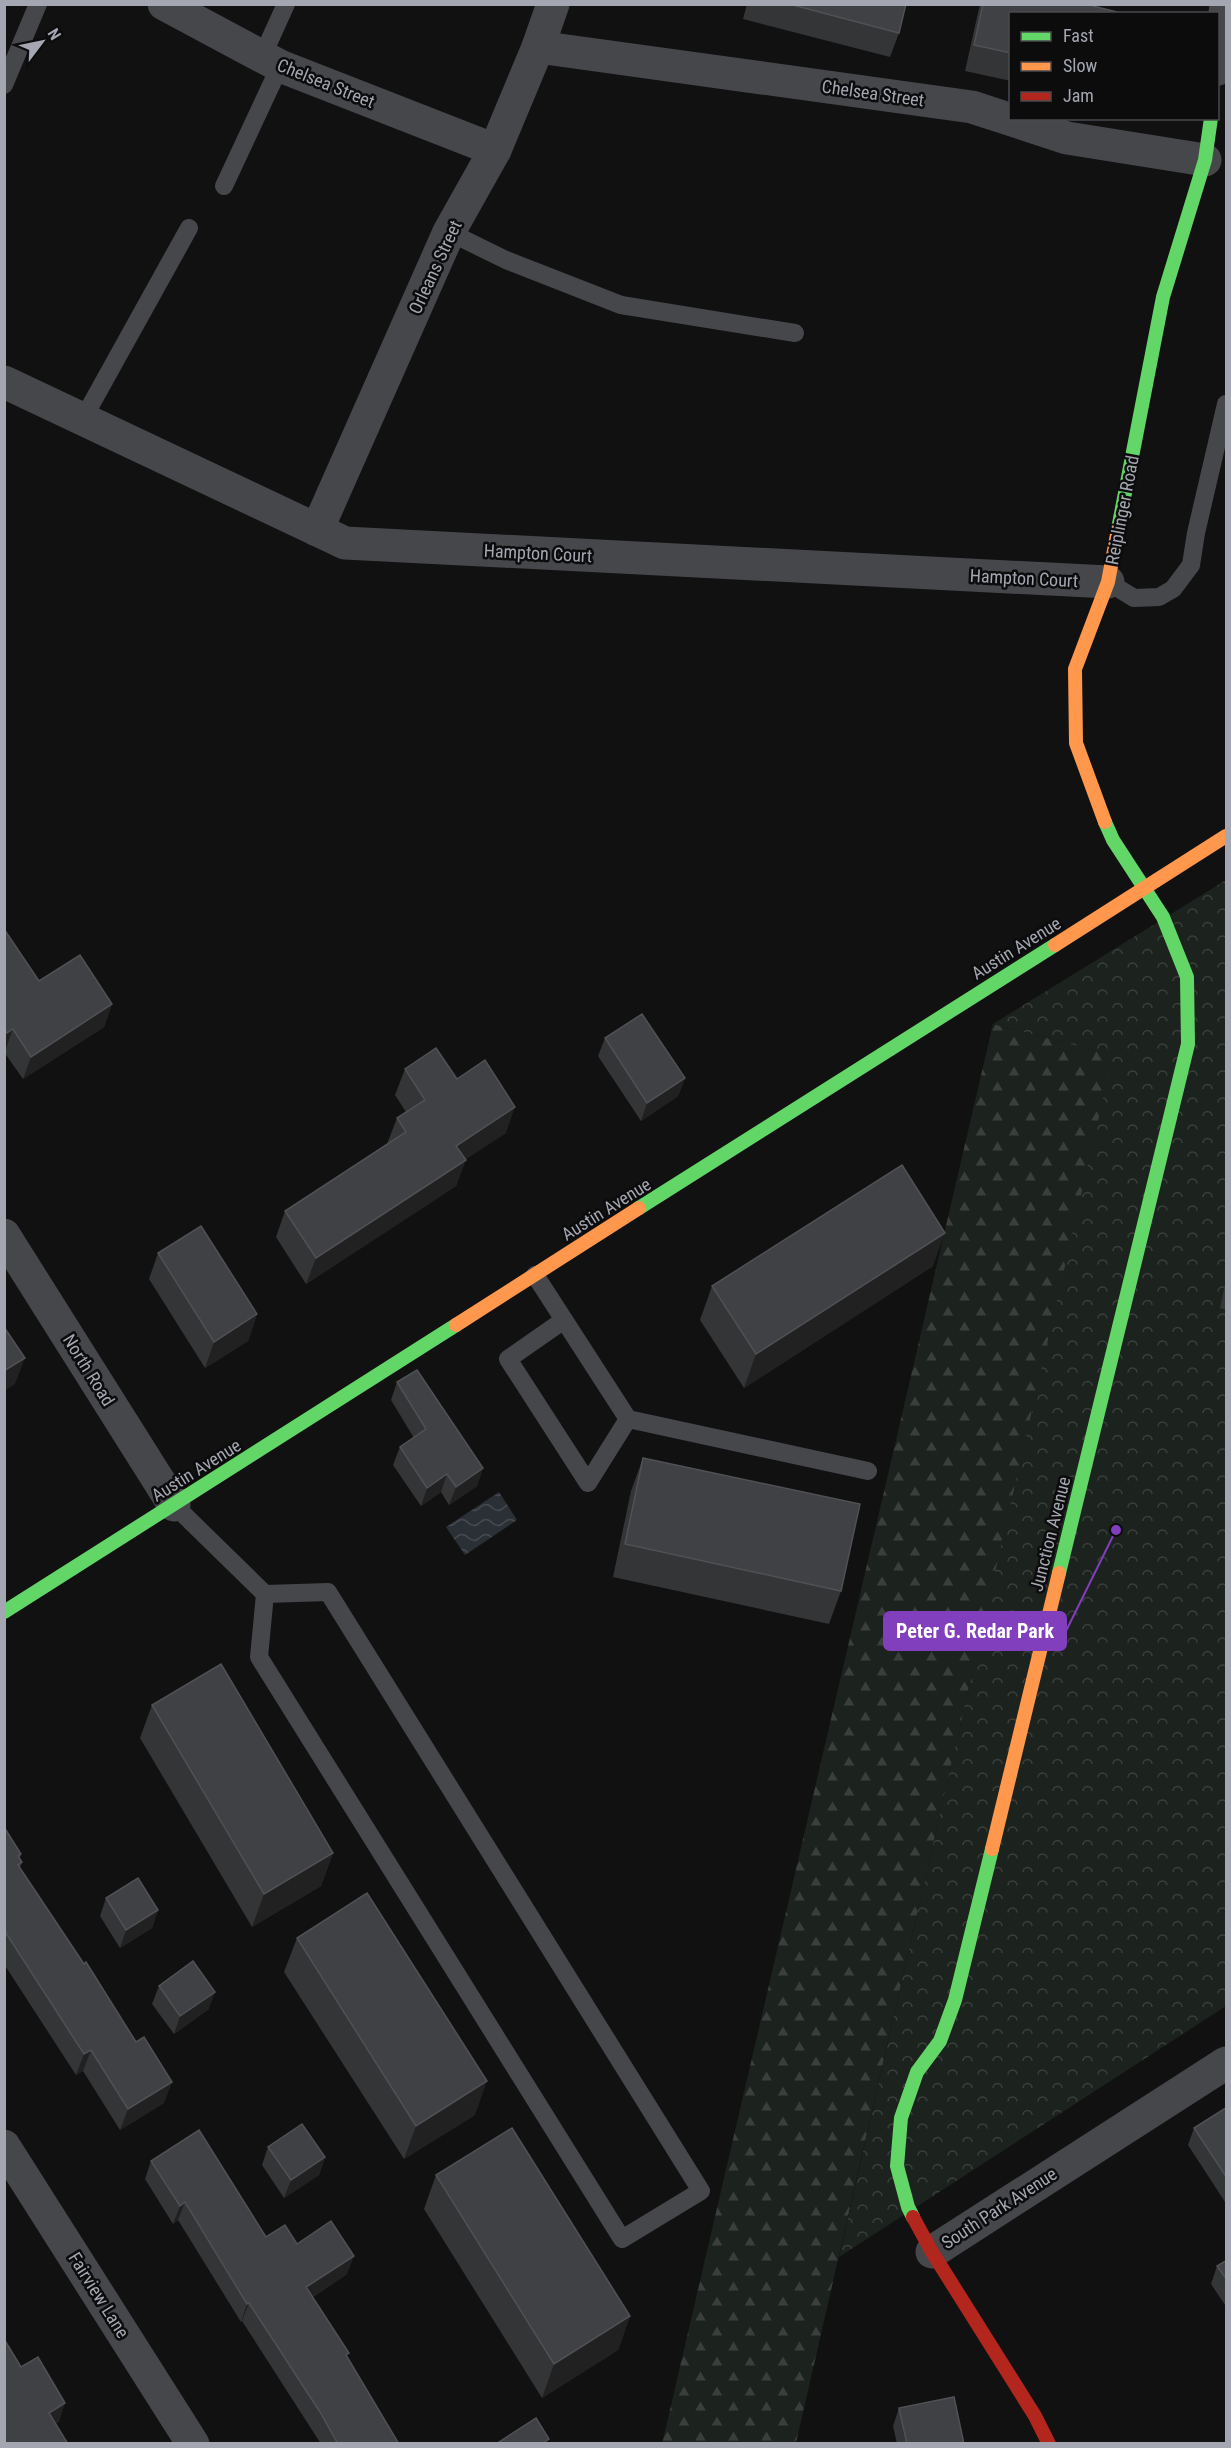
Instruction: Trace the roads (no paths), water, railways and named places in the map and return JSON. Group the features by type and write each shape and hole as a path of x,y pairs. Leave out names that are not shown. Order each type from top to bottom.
{"street":[{"name":"Chelsea Street","path":"164,4 271,61 495,150"},
{"name":"Orleans Street","path":"317,530 449,232 495,150 538,47 552,4"},
{"path":"1219,62 1227,5"},
{"name":"Chelsea Street","path":"538,47 972,107 1009,119"},
{"name":"Chelsea Street","path":"1012,120 1067,138 1205,160"},
{"name":"Reiplinger Road","path":"1144,889 1113,840 1076,743 1075,669 1108,582 1163,297 1205,160 1211,120"},
{"name":"Hampton Court","path":"4,382 345,543 1108,582"},
{"name":"Austin Avenue","path":"4,1612 1227,836"},
{"name":"Junction Avenue","path":"932,2252 908,2207 897,2166 901,2118 917,2072 940,2041 955,2000 1188,1044 1187,977 1163,917 1144,889"},
{"name":"North Road","path":"4,1235 174,1505"},
{"name":"South Park Avenue","path":"1050,2444 932,2252 1227,2063"},
{"name":"Fairview Lane","path":"4,2146 193,2444"}],"lane":[{"path":"4,85 38,4"},
{"path":"224,186 271,61 286,4"},
{"path":"83,419 189,228"},
{"path":"449,232 506,260 621,305 795,333"},
{"path":"1108,582 1134,598 1159,597 1173,589 1191,565 1196,533 1227,404"},
{"path":"535,1275 628,1419 868,1471"},
{"path":"564,1320 508,1359 588,1483 628,1419"},
{"path":"174,1505 265,1594 328,1592 700,2191 622,2239 259,1657 265,1594"}],"water":[{"path":"499,1492 517,1520 465,1555 446,1527"}],"place":[{"name":"Peter G. Redar Park","path":"1116,1530"}]}
